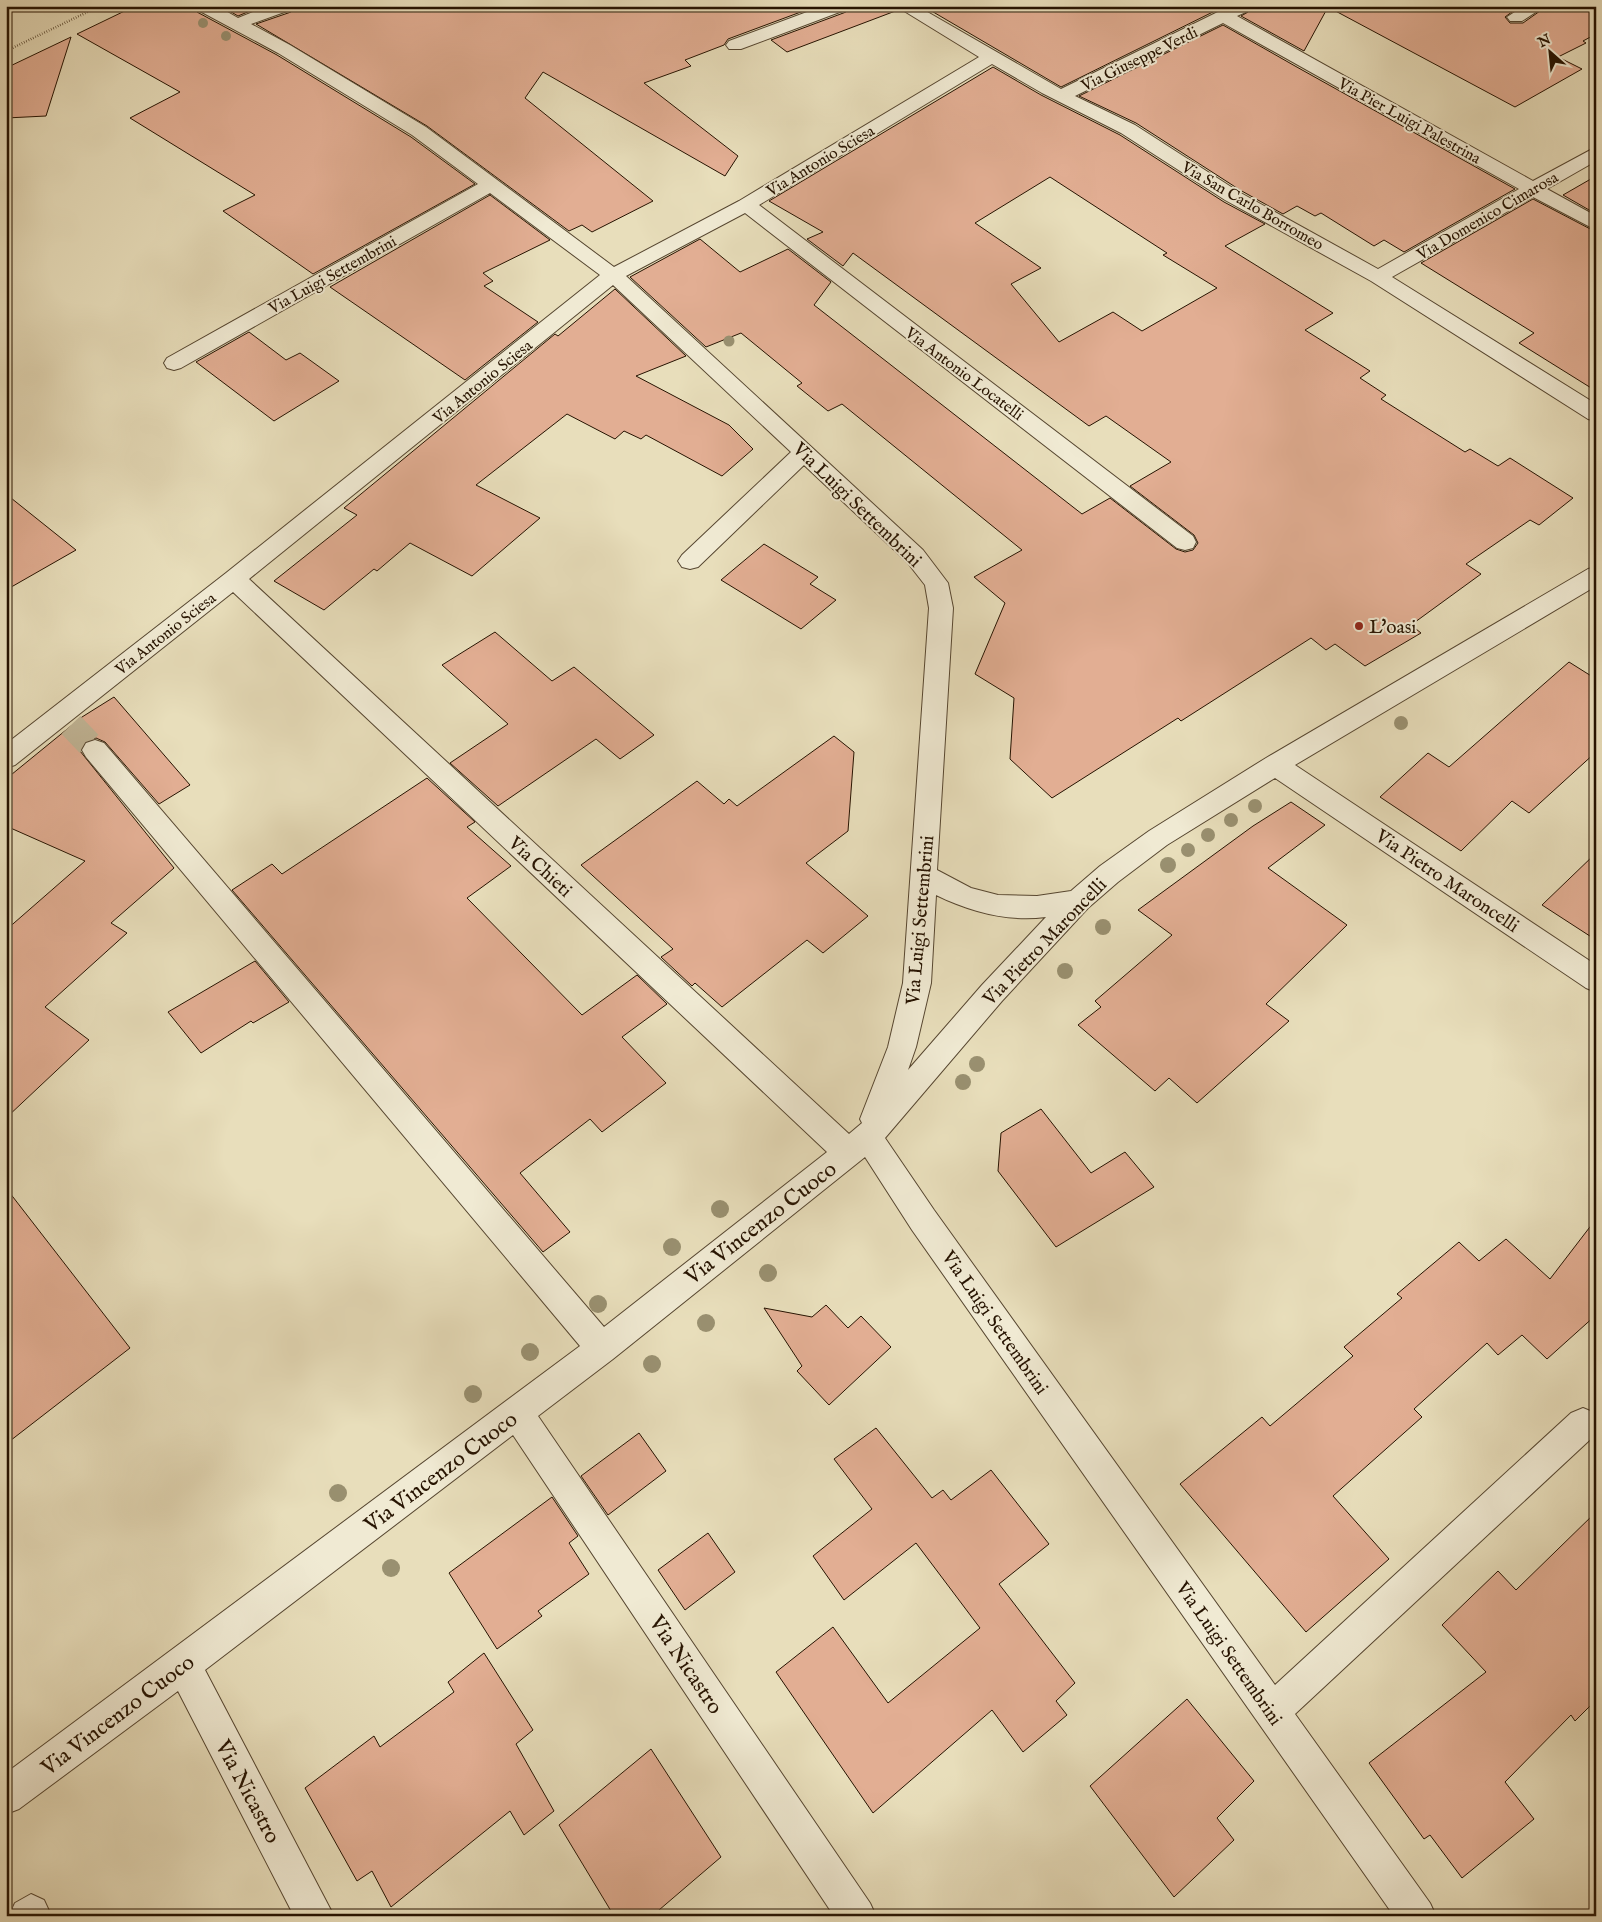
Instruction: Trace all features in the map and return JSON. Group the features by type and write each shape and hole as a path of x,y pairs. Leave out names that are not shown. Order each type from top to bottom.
{"street":[{"name":"Via Luigi Settembrini","path":"204,6 284,49 419,130 490,185 613,275 633,291 915,556 936,583 941,608 917,983 910,1020 902,1047 858,1144 922,1220 1417,1916"},
{"path":"237,24 284,6"},
{"path":"735,45 839,6"},
{"name":"Via San Carlo Borromeo","path":"904,6 1062,96 1128,129 1232,196 1378,277 1596,414"},
{"name":"Via Giuseppe Verdi","path":"1062,96 1242,6"},
{"path":"1516,17 1537,6"},
{"name":"Via Pier Luigi Palestrina","path":"1224,16 1596,224"},
{"name":"Via Antonio Sciesa","path":"6,758 65,720 234,579 613,275 746,205 993,56"},
{"name":"Via Domenico Cimarosa","path":"1378,277 1596,152"},
{"name":"Via Luigi Settembrini","path":"174,363 490,185"},
{"name":"Via Antonio Locatelli","path":"746,205 1185,542"},
{"path":"690,561 804,452"},
{"name":"Via Pietro Maroncelli","path":"858,1144 992,993 1079,900 1109,874 1146,846 1276,765 1596,575"},
{"name":"Via Chieti","path":"234,579 858,1144"},
{"path":"95,750 602,1348"},
{"name":"Via Pietro Maroncelli","path":"1276,765 1596,980"},
{"path":"924,875 965,897 1011,909 1048,907 1079,900"},
{"name":"Via Vincenzo Cuoco","path":"6,1796 183,1665 602,1348 858,1144"},
{"name":"Via Nicastro","path":"517,1413 857,1916"},
{"path":"1272,1712 1583,1424"},
{"name":"Via Nicastro","path":"183,1665 315,1916"}],"path":[{"path":"6,51 100,6"}],"building":[{"path":"135,6 194,6 197,12 277,55 411,137 475,184 313,274 223,211 255,195 130,118 180,92 77,34"},
{"path":"221,6 262,6 238,16"},
{"path":"294,6 817,6 728,39 724,45 685,60 691,66 644,83 738,156 725,176 543,72 525,98 653,201 592,232 582,225 569,231 427,126 256,24 291,12"},
{"path":"849,6 894,6 898,10 787,52 771,40 846,12"},
{"path":"923,6 1225,6 1061,87"},
{"path":"1249,6 1520,6 1505,17 1510,23 1523,23 1547,6 1596,6 1596,34 1583,41 1586,43 1558,57 1582,69 1515,107 1328,7 1304,51 1241,16 1248,12"},
{"path":"1223,25 1515,189 1404,252 1384,240 1374,246 1321,213 1315,216 1297,206 1283,214 1240,190 1136,123 1079,96"},
{"path":"71,37 46,116 6,118 6,68"},
{"path":"993,67 1041,95 1120,135 1224,202 1265,224 1225,246 1333,313 1305,330 1370,371 1360,378 1386,395 1381,399 1465,452 1470,449 1498,466 1510,458 1573,498 1539,525 1530,520 1466,564 1481,574 1411,625 1421,633 1365,666 1335,644 1326,650 1311,638 1181,721 1178,718 1052,798 1010,759 1014,698 975,674 1005,603 974,577 1022,550 842,404 828,411 797,386 802,383 741,333 706,347 630,277 700,239 740,272 788,249 831,282 814,305 1082,514 1110,498 1176,549 1185,552 1193,550 1198,543 1194,535 1130,486 1171,462 1106,416 1089,426 853,253 843,266 807,239 823,232 769,201","holes":["1050,177 1167,253 1163,255 1217,288 1142,331 1113,312 1059,342 1011,284 1041,268 975,223"]},
{"path":"1596,176 1596,214 1563,195"},
{"path":"490,195 550,240 483,273 493,281 484,286 538,322 465,380 330,287"},
{"path":"1533,199 1596,232 1596,391 1519,343 1534,333 1421,263"},
{"path":"615,289 686,356 636,376 729,425 753,449 722,476 646,435 641,439 624,431 615,439 567,414 476,485 540,518 472,576 410,543 377,571 374,569 324,610 274,581 357,515 344,508 555,334 558,336"},
{"path":"249,332 286,360 300,353 339,381 274,421 196,362"},
{"path":"6,494 76,550 6,590"},
{"path":"764,544 818,577 810,584 836,600 801,629 721,580"},
{"path":"495,632 552,681 574,667 654,735 620,759 596,739 498,806 450,763 508,724 442,665"},
{"path":"1569,662 1596,679 1596,752 1529,813 1512,801 1461,851 1380,797 1428,753 1449,767"},
{"path":"114,697 190,785 159,804 105,742 96,738 85,741 80,751 174,868 111,923 127,933 45,1007 89,1040 6,1118 6,930 85,861 6,826 6,779 82,717"},
{"path":"834,736 854,752 848,831 806,863 868,916 823,953 807,940 722,1007 695,983 692,986 661,957 673,949 581,865 697,781 724,804 729,799 737,806"},
{"path":"427,778 475,822 467,827 511,866 467,898 582,1015 637,975 667,1004 622,1037 666,1083 602,1132 590,1119 520,1173 570,1232 543,1252 232,890 272,864 282,874"},
{"path":"1291,802 1325,825 1268,868 1347,925 1266,1004 1289,1021 1197,1103 1169,1078 1155,1091 1078,1025 1101,1007 1095,1001 1172,935 1138,910 1253,826"},
{"path":"1596,853 1596,940 1542,905"},
{"path":"255,961 289,1002 253,1023 251,1021 201,1053 168,1012"},
{"path":"1041,1109 1091,1173 1125,1152 1154,1187 1056,1247 998,1171 1001,1133"},
{"path":"6,1188 130,1348 6,1444"},
{"path":"1596,1219 1596,1315 1547,1359 1522,1335 1498,1355 1487,1343 1414,1409 1422,1417 1333,1496 1389,1559 1306,1632 1180,1484 1262,1417 1270,1426 1353,1356 1344,1347 1402,1298 1397,1294 1459,1242 1479,1261 1506,1239 1550,1279"},
{"path":"826,1305 848,1328 861,1316 891,1347 829,1405 797,1371 802,1366 764,1308 812,1317"},
{"path":"876,1428 932,1498 943,1490 951,1500 991,1470 1049,1544 999,1584 1075,1683 1056,1701 1067,1715 1023,1752 992,1710 873,1813 776,1672 833,1627 888,1703 980,1628 916,1543 844,1600 813,1556 872,1509 834,1459"},
{"path":"639,1433 666,1471 608,1515 581,1476"},
{"path":"552,1497 578,1536 569,1543 589,1574 538,1611 542,1616 497,1649 449,1573"},
{"path":"1596,1512 1596,1700 1575,1721 1571,1715 1505,1782 1534,1819 1462,1878 1430,1835 1424,1839 1369,1763 1486,1672 1442,1625 1498,1571 1516,1590"},
{"path":"708,1533 735,1572 685,1610 658,1570"},
{"path":"484,1653 533,1730 516,1744 554,1811 524,1835 510,1811 391,1907 372,1871 357,1881 305,1788 374,1736 380,1747 454,1692 448,1682"},
{"path":"1187,1699 1254,1781 1217,1818 1234,1840 1174,1897 1090,1786"},
{"path":"651,1749 721,1857 652,1916 614,1916 559,1825"}],"tunnel":[{"path":"71,725 95,750"}],"place":[{"name":"L'oasi","path":"1359,626"}]}
